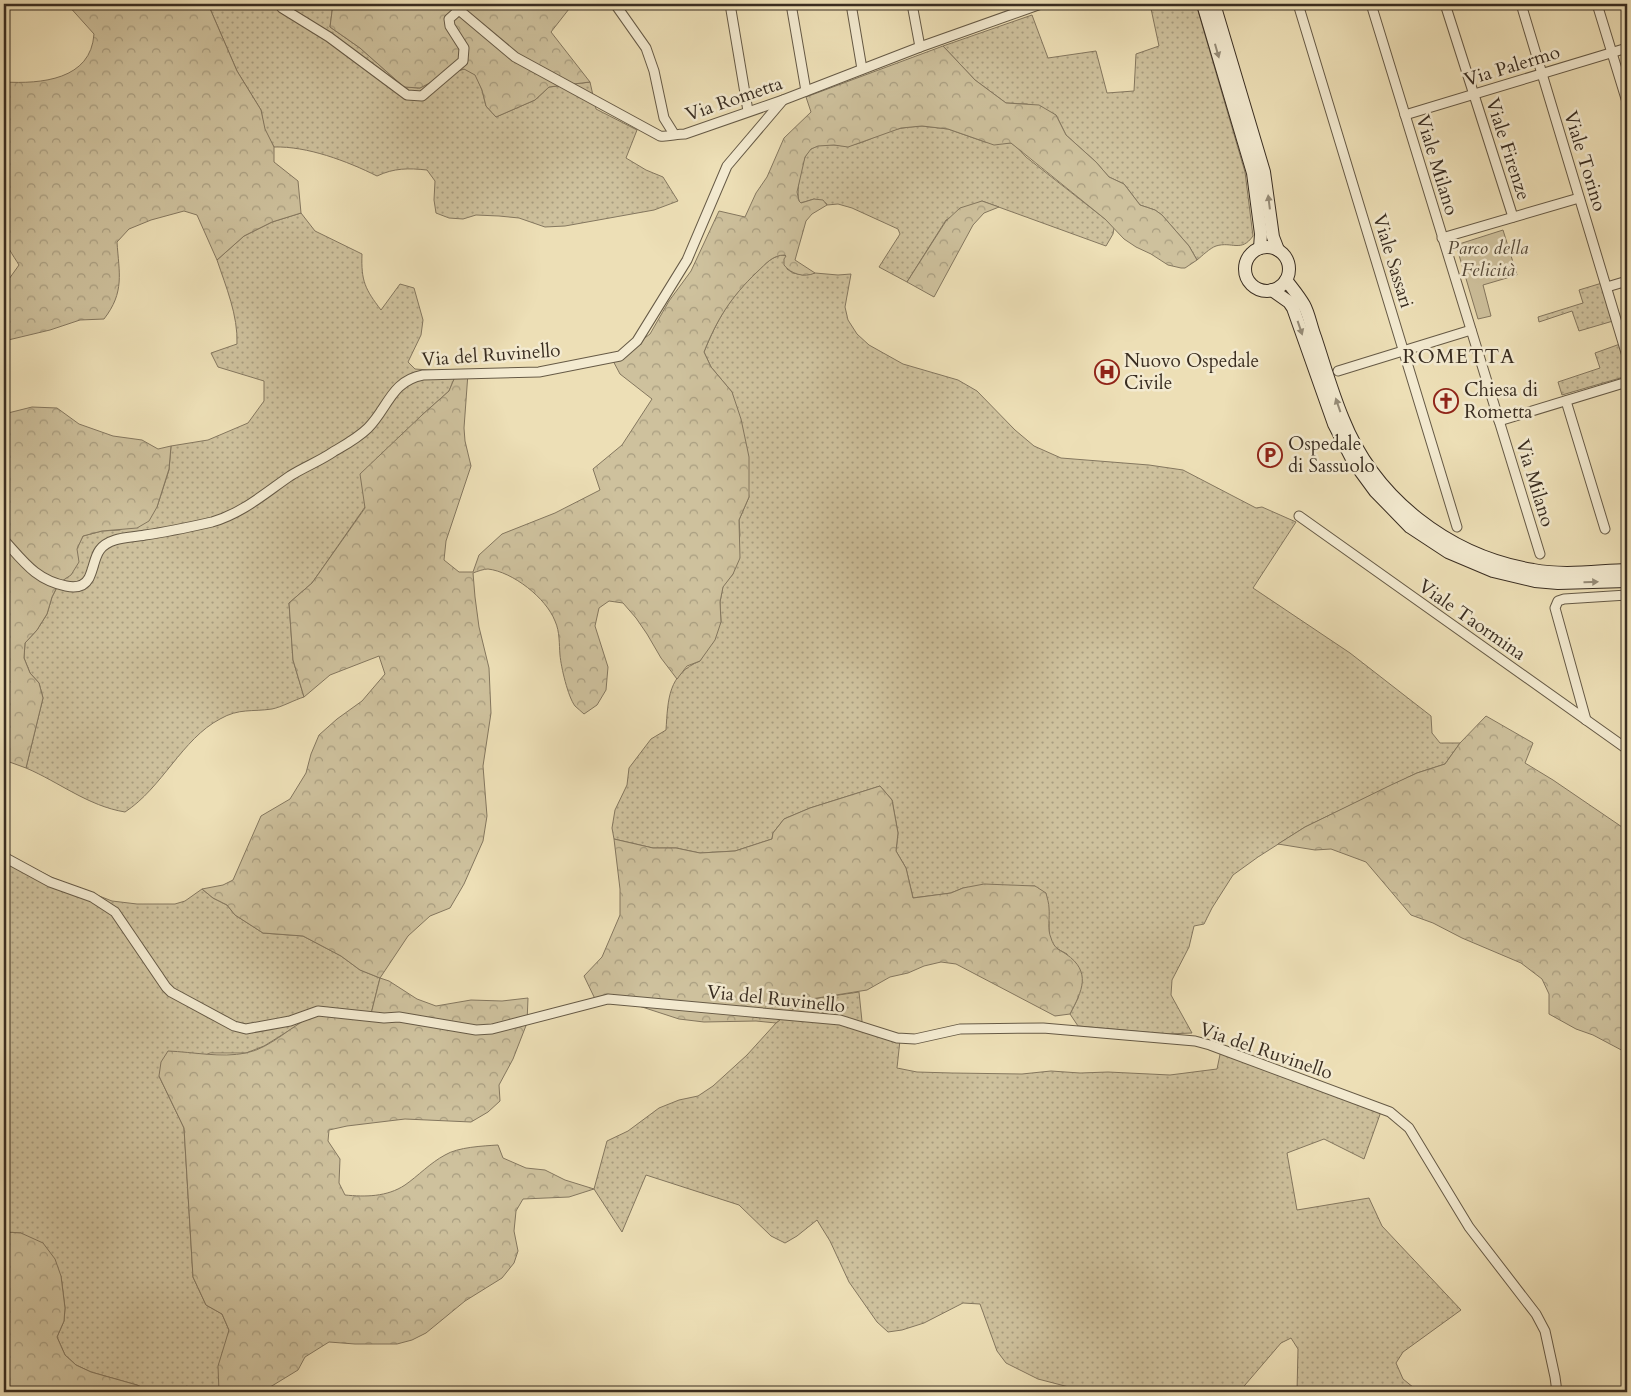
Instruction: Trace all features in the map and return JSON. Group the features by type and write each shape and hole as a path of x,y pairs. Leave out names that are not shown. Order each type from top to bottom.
{"main road":[{"path":"1203,4 1253,173 1261,234 1260,248"},
{"path":"1214,4 1264,172 1273,238 1278,250 1288,263 1289,272 1286,280 1280,287 1266,291 1256,288 1246,276 1245,266 1248,258 1253,251 1260,248 1266,247 1278,250"},
{"path":"1286,280 1304,305 1343,420 1360,455 1382,486 1414,517 1452,543 1501,563 1533,570 1626,577"},
{"path":"1272,290 1289,302 1293,308 1334,424 1353,461 1376,492 1410,526 1448,552 1492,571 1536,581 1558,583 1626,577"}],"street":[{"name":"Via Rometta","path":"279,4 282,8 329,37 407,95 422,96 463,61 464,48 450,26 449,19 456,7 516,58 660,136 668,137 674,134 685,134 783,100 920,47 1041,4"},
{"path":"615,4 646,48 654,71 664,118 674,134"},
{"path":"730,4 748,111"},
{"path":"791,4 806,91"},
{"path":"852,4 862,70"},
{"path":"912,4 920,47"},
{"path":"1220,4 1255,120 1250,127"},
{"name":"Viale Sassari","path":"1298,4 1457,527"},
{"name":"Viale Milano","path":"1371,4 1499,421"},
{"name":"Viale Firenze","path":"1445,4 1513,217"},
{"name":"Viale Torino","path":"1521,4 1627,356"},
{"path":"1597,4 1627,102"},
{"name":"Via Palermo","path":"1406,115 1627,48"},
{"name":"Via del Ruvinello","path":"4,540 32,571 41,578 54,584 73,588 82,586 88,580 96,555 105,544 117,539 212,522 240,511 262,498 290,476 328,456 358,436 368,427 395,390 412,377 539,372 620,356 637,341 687,260 727,166 783,100"},
{"path":"1442,238 1579,198"},
{"path":"1607,287 1627,281"},
{"path":"1338,371 1471,330"},
{"path":"1499,421 1627,382"},
{"path":"1566,401 1605,529"},
{"name":"Via Milano","path":"1499,421 1540,554"},
{"name":"Viale Taormina","path":"1299,516 1627,749"},
{"path":"1586,720 1555,608 1558,602 1564,599 1626,597 1626,577"},
{"name":"Via del Ruvinello","path":"4,856 44,879 92,897 116,912 171,992 234,1026 246,1029 290,1021 318,1011 384,1018 398,1017 476,1030 492,1028 608,999 840,1020 897,1038 914,1039 960,1029 1043,1028 1195,1041 1210,1045 1390,1112 1409,1128 1470,1226 1536,1314 1545,1331 1557,1392"}],"green space":[{"path":"67,4 208,4 237,71 261,110 265,129 274,147 274,162 298,181 301,213 272,222 244,236 217,260 197,215 184,211 151,220 129,229 117,242 118,291 111,309 104,319 80,320 50,330 4,341 4,286 19,265 4,236 4,82 48,80 74,70 84,61 91,49 94,34"},
{"path":"208,4 333,4 330,27 360,48 404,87 420,88 449,73 465,69 476,75 486,106 496,117 535,100 549,87 590,82 596,109 637,130 626,158 646,170 663,177 678,201 654,210 565,226 545,227 519,218 499,216 476,215 463,219 449,218 436,213 434,200 435,181 427,170 401,169 377,176 353,165 313,152 287,147 274,147 264,129 261,110 237,71"},
{"path":"333,4 567,4 569,9 551,32 590,82 549,87 535,100 496,117 486,106 482,90 475,75 464,69 449,73 420,88 404,87 360,48 330,27"},
{"path":"1150,4 1196,4 1245,172 1253,236 1244,244 1216,246 1197,260 1189,246 1162,215 1155,210 1140,205 1124,184 1109,177 1096,162 1066,135 1056,115 1027,104 1006,103 975,80 943,46 1032,15 1048,58 1096,51 1107,93 1134,91 1136,54 1159,46"},
{"path":"943,46 975,80 1006,103 1039,105 1056,115 1066,135 1096,162 1109,177 1124,184 1140,205 1155,210 1162,215 1189,246 1197,260 1185,268 1181,268 1168,265 1136,247 1124,239 1105,219 1011,143 994,145 948,129 922,126 901,128 848,147 834,145 818,146 811,149 805,157 797,192 799,201 801,203 814,199 823,200 827,205 812,214 806,221 795,260 815,273 802,275 790,271 784,265 785,255 780,255 770,260 732,300 714,329 704,352 711,367 732,392 741,419 749,457 749,497 739,520 740,558 733,574 723,587 720,602 721,622 715,640 700,661 687,666 677,679 661,658 636,618 623,603 609,601 599,608 595,626 608,667 606,690 597,705 584,714 572,702 565,682 560,655 559,634 551,612 528,588 508,575 488,569 473,573 479,627 489,668 491,713 483,766 487,816 483,841 464,884 450,908 430,916 408,936 380,978 360,970 341,956 303,936 263,933 235,915 227,905 213,898 202,889 223,885 233,880 261,816 290,799 306,773 319,735 362,701 385,674 379,656 330,675 304,697 293,660 289,603 312,583 365,508 360,474 449,391 457,372 468,373 464,428 471,466 446,541 444,560 459,572 473,572 479,555 502,534 555,513 600,490 593,469 622,445 652,399 620,374 611,357 625,353 650,334 669,301 691,271 719,211 745,217 756,193 767,177 784,138 811,112 806,97"},
{"path":"922,126 948,129 985,142 1011,143 1114,228 1113,234 1106,246 982,201 946,220 907,282 879,267 900,234 898,229 852,208 838,204 827,205 814,199 801,203 799,201 799,182 802,167 810,150 820,145 852,145 894,130"},
{"path":"982,201 999,207 984,213 973,225 934,297 907,282 946,221 960,208"},
{"path":"301,213 315,231 362,254 362,271 365,284 381,310 400,284 414,288 423,320 421,335 408,362 415,369 457,372 449,391 422,415 365,507 312,583 289,603 293,660 304,697 276,708 233,713 220,719 194,739 138,802 125,812 111,809 86,799 26,768 43,698 39,683 30,673 24,658 25,643 37,630 47,614 52,597 83,536 102,531 120,530 157,507 169,470 171,446 208,440 248,423 264,401 264,381 218,367 211,353 237,344 236,322 217,260 244,236 272,222"},
{"name":"Parco della Felicità","path":"1503,230 1517,275 1483,285 1491,316 1478,319 1456,245"},
{"path":"781,255 787,256 787,269 793,273 803,275 815,273 851,274 845,307 848,320 857,334 869,345 903,364 958,380 977,391 1015,430 1034,446 1061,458 1149,465 1183,470 1256,508 1262,507 1296,522 1253,588 1350,653 1431,716 1432,733 1440,743 1460,743 1445,764 1417,773 1305,827 1233,875 1204,924 1194,926 1189,947 1172,980 1171,995 1192,1033 1167,1034 1078,1026 1070,1014 1078,998 1067,954 1054,947 1049,936 1049,922 1035,886 963,888 951,893 913,898 906,868 896,851 898,833 892,800 880,786 810,808 784,819 773,833 772,839 735,851 700,853 676,848 653,848 614,839 612,828 615,810 627,785 629,768 651,739 666,730 669,698 676,680 689,666 700,661 721,622 720,602 723,586 733,574 740,535 739,520 749,497 732,392 711,367 704,352 719,319 739,291 767,262"},
{"path":"1602,283 1613,321 1579,331 1572,311 1539,322 1538,317 1583,303 1579,290"},
{"path":"1620,344 1627,376 1562,395 1558,382 1600,368 1595,353"},
{"path":"32,407 57,408 79,424 113,436 142,440 158,449 171,446 169,469 157,507 149,521 137,528 102,531 83,536 77,549 79,562 71,575 59,583 47,614 37,630 25,643 24,658 30,673 39,683 43,698 26,768 4,760 4,412 8,413"},
{"path":"1486,716 1533,743 1525,763 1622,827 1627,819 1627,1053 1549,1014 1549,994 1542,979 1521,963 1411,915 1366,862 1331,849 1315,850 1278,844 1305,827 1391,785 1417,773 1445,764 1460,743"},
{"path":"880,786 892,800 898,833 896,851 906,868 913,898 951,893 963,888 984,884 1035,886 1046,893 1049,906 1049,931 1053,944 1074,961 1082,975 1081,990 1070,1014 1055,1016 956,964 941,962 890,977 867,990 811,999 796,1007 776,1023 756,1021 704,1022 679,1019 639,1006 596,1001 584,976 602,957 620,915 620,889 614,839 653,848 676,848 700,853 735,851 772,839 773,833 784,819 810,808"},
{"path":"4,853 53,878 112,901 137,904 175,904 185,901 202,889 213,898 227,905 235,915 263,933 303,936 341,956 360,970 380,978 371,1014 306,1020 264,1046 246,1053 210,1053 159,1076 184,1128 193,1277 206,1305 222,1314 229,1330 219,1392 195,1392 187,1386 176,1392 151,1392 137,1385 91,1372 76,1365 65,1355 57,1337 64,1321 65,1308 61,1276 21,1233 4,1232"},
{"path":"380,978 389,981 417,999 436,1006 471,1000 502,1001 528,998 527,1023 513,1059 499,1085 500,1101 488,1112 471,1122 405,1119 329,1130 328,1141 340,1159 339,1183 345,1195 368,1196 391,1192 405,1185 450,1152 471,1147 498,1145 503,1158 526,1168 545,1170 565,1180 594,1189 569,1197 523,1199 516,1211 514,1231 518,1251 514,1263 502,1278 465,1301 426,1333 412,1340 397,1344 329,1342 305,1357 298,1370 262,1392 219,1392 218,1366 229,1330 222,1314 206,1305 193,1277 184,1128 159,1076 161,1062 168,1051 227,1055 246,1053 265,1046 317,1014 335,1012 371,1014"},
{"path":"859,992 863,1031 900,1040 897,1068 917,1072 952,1073 1022,1074 1051,1071 1170,1075 1217,1069 1222,1045 1383,1106 1364,1159 1324,1139 1287,1153 1297,1210 1369,1198 1382,1226 1461,1310 1403,1352 1396,1363 1403,1379 1419,1392 1297,1392 1298,1349 1291,1338 1281,1343 1239,1392 1088,1392 1038,1379 1006,1363 997,1351 980,1304 963,1303 924,1323 888,1332 877,1322 849,1282 830,1241 817,1220 785,1243 771,1236 739,1205 646,1175 622,1232 594,1189 607,1141 628,1131 659,1108 679,1100 698,1096 713,1086 747,1055 776,1023 796,1007 811,999"},
{"path":"4,1232 21,1233 43,1243 55,1259 61,1276 65,1308 64,1321 57,1337 65,1355 76,1365 91,1372 137,1385 151,1392 4,1392"}],"place":[{"name":"Nuovo Ospedale Civile","path":"1107,372"},
{"name":"Chiesa di Rometta","path":"1446,401"},
{"name":"Ospedale di Sassuolo","path":"1270,455"}],"district":[{"name":"ROMETTA","path":"1459,356"}]}
